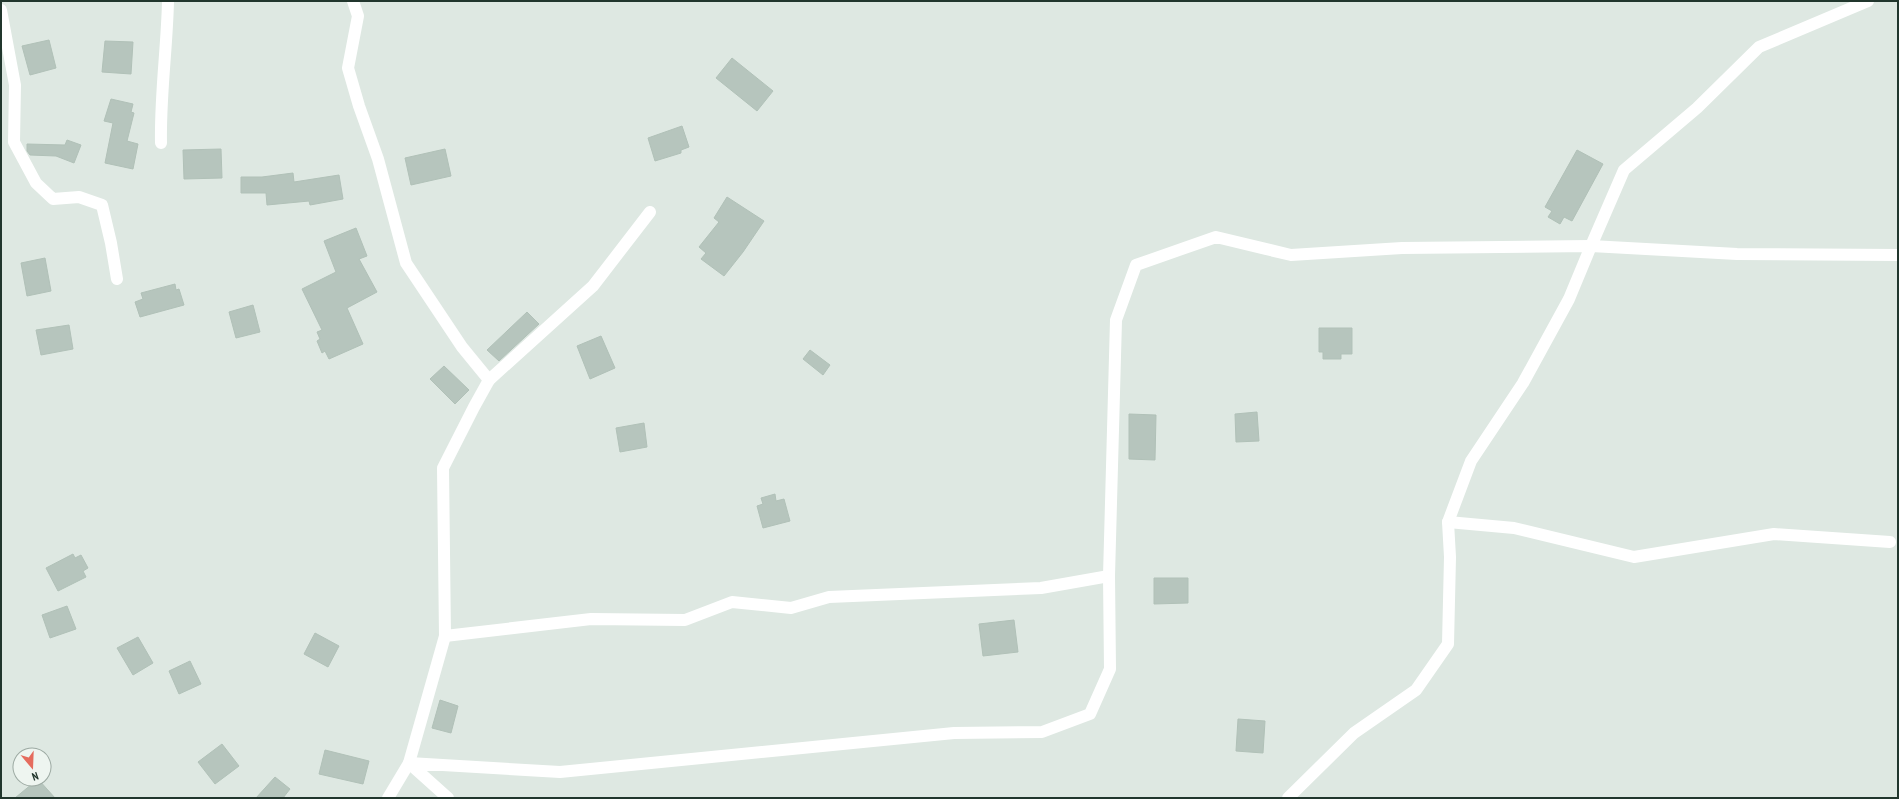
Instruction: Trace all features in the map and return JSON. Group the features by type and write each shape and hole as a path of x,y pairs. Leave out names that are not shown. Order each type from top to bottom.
{"street":[{"path":"161,143 160,114 167,40 168,1"},
{"path":"353,1 358,16 348,68 359,106 378,159 406,263 462,347 490,380"},
{"path":"1288,798 1354,733 1416,690 1448,644 1450,556 1448,522 1470,461 1523,383 1569,299 1624,170 1697,108 1759,47 1868,1"},
{"path":"1,10 15,85 14,142 36,183 53,199 79,197 102,205 111,243 116,279"},
{"path":"388,798 409,763 445,636 443,468 474,407 490,380 593,286 650,212"},
{"path":"409,763 560,772 954,733 1042,732 1090,714 1110,669 1109,576 1116,320 1136,265 1216,237 1291,255 1402,248 1591,246 1737,254 1898,256"},
{"path":"1448,522 1514,528 1634,557 1774,534 1890,542"},
{"path":"445,636 591,619 685,620 732,602 790,608 829,597 1041,588 1109,576"},
{"path":"409,763 448,798"}],"building":[{"path":"49,40 56,68 30,75 22,46"},
{"path":"105,41 133,42 131,74 102,72"},
{"path":"732,58 773,91 757,111 716,78"},
{"path":"111,99 133,104 131,112 134,113 127,141 138,144 133,169 105,163 113,123 104,121"},
{"path":"682,126 689,147 681,150 681,153 655,161 648,138"},
{"path":"67,140 81,145 74,163 56,156 30,155 27,151 27,144 65,145"},
{"path":"221,149 222,178 184,179 183,150"},
{"path":"445,149 451,176 411,185 405,158"},
{"path":"1577,150 1603,164 1572,221 1564,217 1560,224 1548,217 1552,211 1545,207"},
{"path":"293,173 294,182 339,175 343,199 310,205 309,201 267,205 266,193 241,193 241,177 262,177"},
{"path":"727,197 764,221 743,252 724,276 701,259 706,253 699,247 719,222 714,218"},
{"path":"356,228 367,256 359,259 377,292 347,308 363,344 329,359 325,351 322,353 317,341 320,339 317,332 322,330 302,289 336,272 324,241"},
{"path":"45,258 51,291 27,296 21,263"},
{"path":"175,284 176,290 179,289 184,305 140,317 135,302 143,299 141,293"},
{"path":"253,305 260,332 236,338 229,312"},
{"path":"527,312 539,324 499,361 487,350"},
{"path":"69,325 73,349 41,355 36,330"},
{"path":"1319,328 1352,328 1352,354 1341,354 1341,359 1323,359 1323,352 1319,352"},
{"path":"601,336 615,368 590,379 577,346"},
{"path":"810,350 830,365 823,375 803,359"},
{"path":"444,366 469,390 455,404 430,379"},
{"path":"1257,412 1259,441 1236,442 1235,414"},
{"path":"1129,414 1156,415 1155,460 1129,459"},
{"path":"644,423 647,447 620,452 616,428"},
{"path":"775,494 776,501 784,499 790,521 763,528 757,506 763,504 761,498"},
{"path":"73,554 75,558 81,555 88,568 83,571 86,577 58,591 46,568"},
{"path":"1154,578 1188,578 1188,603 1154,604"},
{"path":"67,606 76,629 50,638 42,615"},
{"path":"1014,620 1018,652 983,656 979,624"},
{"path":"315,633 339,646 328,667 304,654"},
{"path":"138,637 153,663 133,675 117,648"},
{"path":"190,661 201,684 179,694 169,671"},
{"path":"440,700 458,706 451,733 432,728"},
{"path":"1238,719 1265,721 1263,753 1236,751"},
{"path":"222,744 239,766 215,784 198,762"},
{"path":"325,750 369,761 363,784 319,774"},
{"path":"275,777 290,789 283,798 256,798"},
{"path":"28,787 45,787 55,798 15,798"}]}
